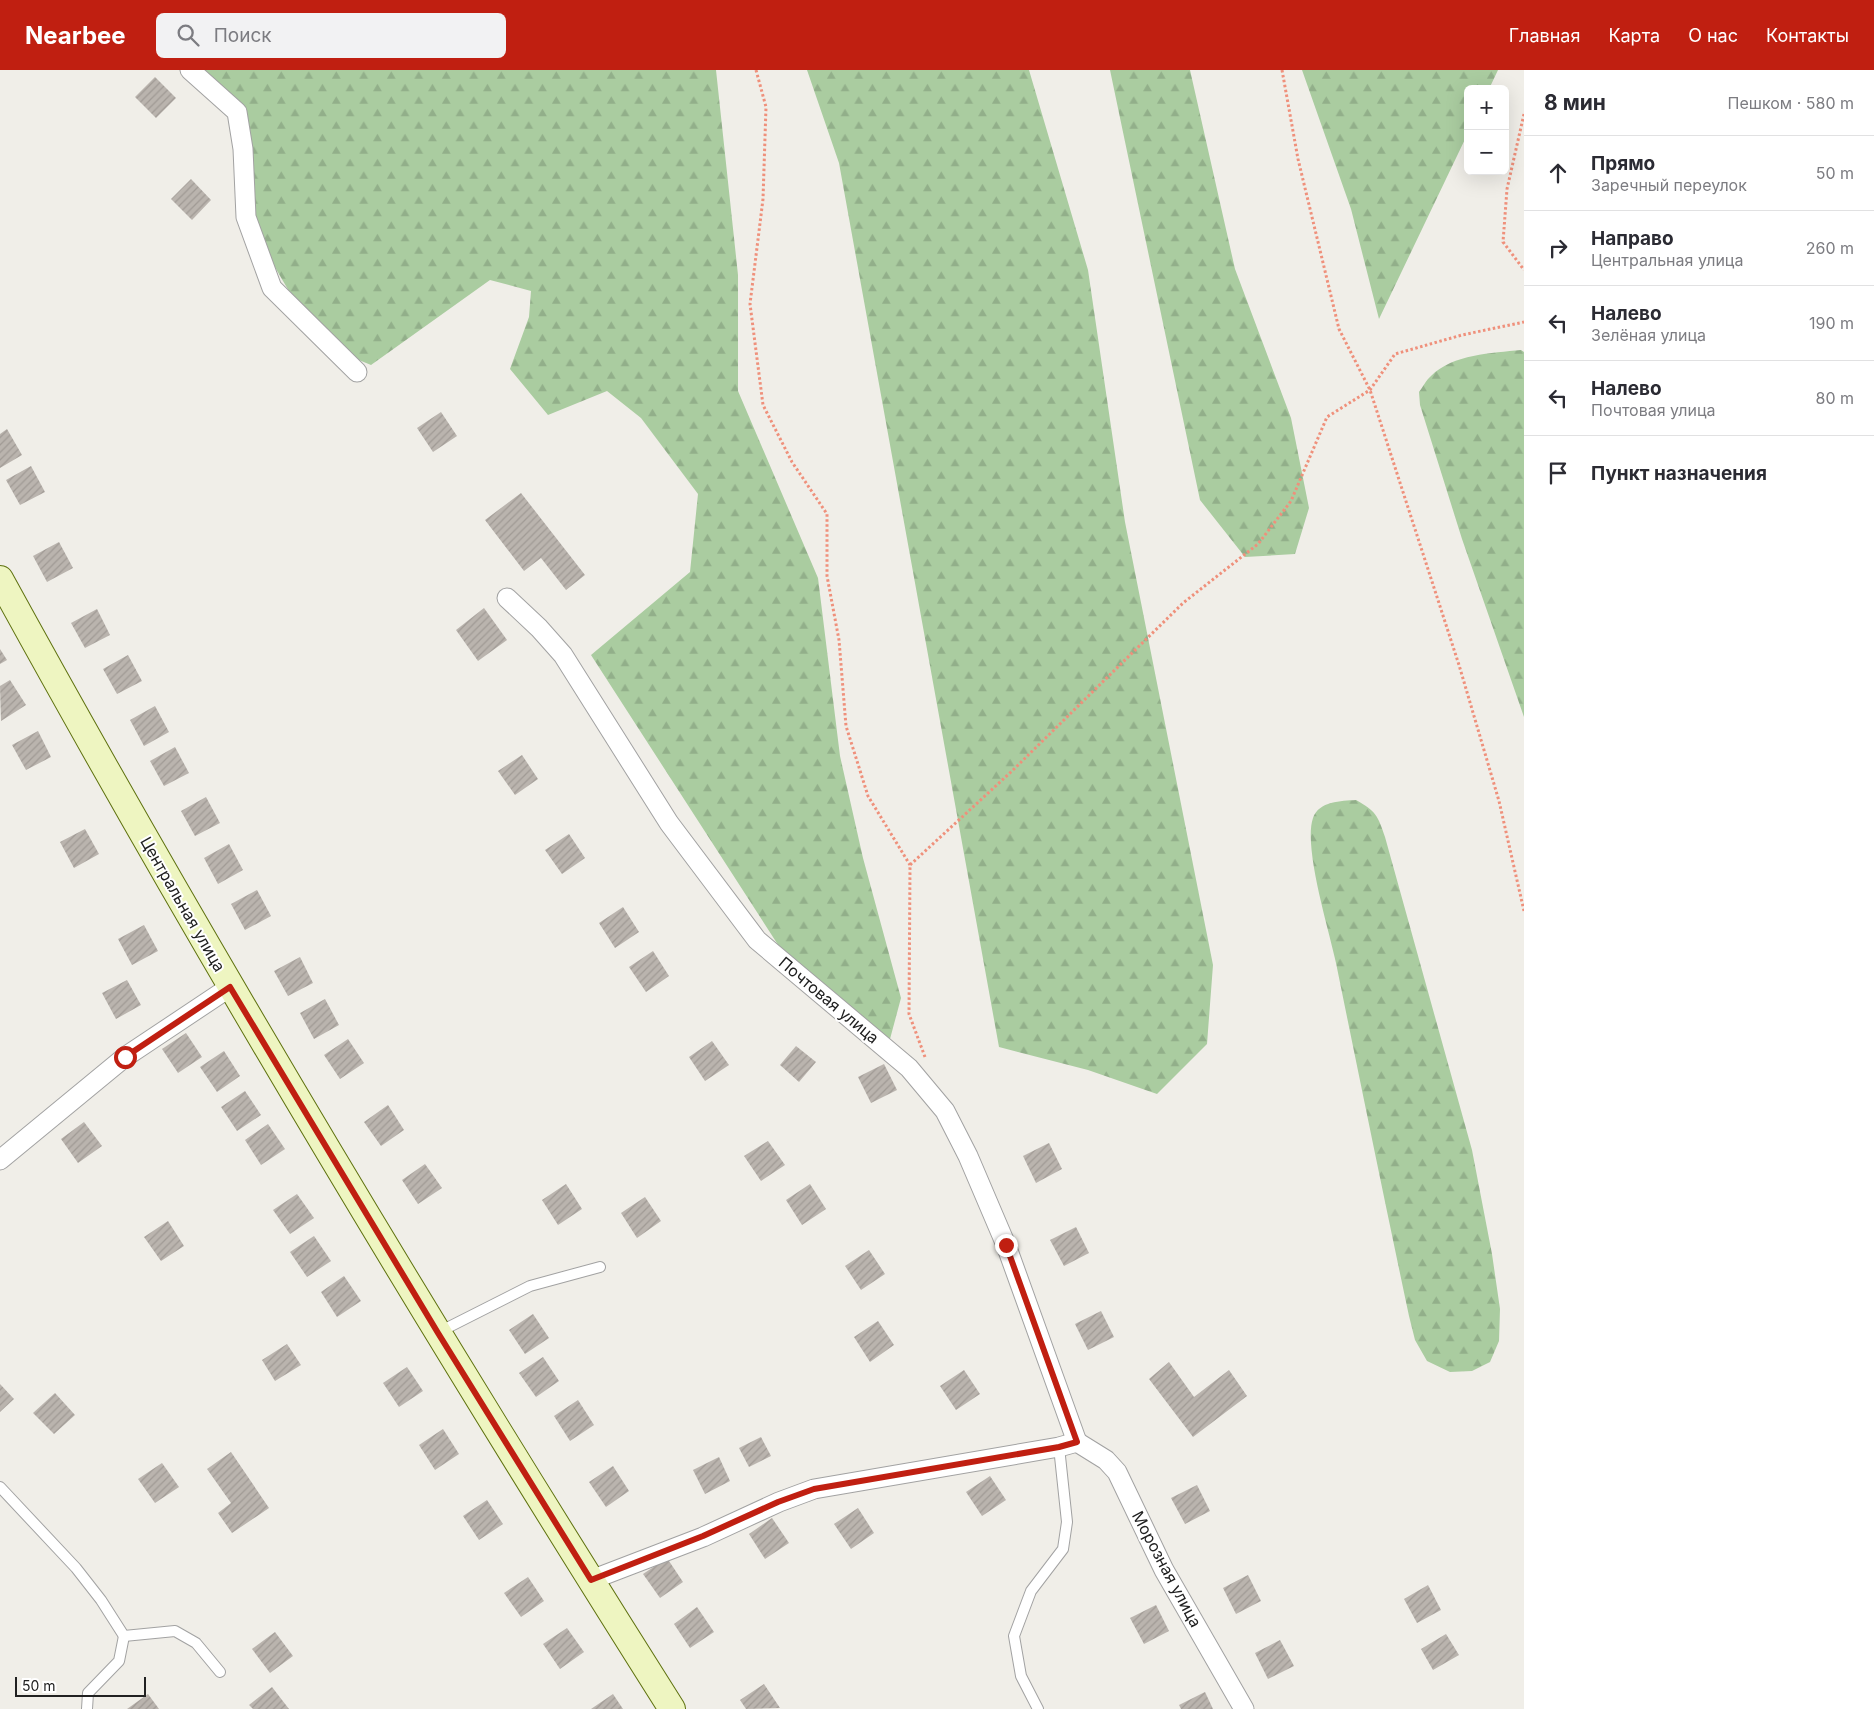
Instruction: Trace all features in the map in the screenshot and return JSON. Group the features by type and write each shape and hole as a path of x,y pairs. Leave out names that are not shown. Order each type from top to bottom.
{"street":[{"path":"190,70 236,112 243,149 246,217 272,288 356,372"},
{"name":"Центральная улица","path":"0,580 230,987 438,1333 672,1709"},
{"name":"Почтовая улица","path":"507,598 564,655 669,823 757,940 909,1068 945,1111 968,1156 1006,1245 1077,1442"},
{"path":"0,1160 125,1057 230,987"},
{"path":"591,1580 703,1536 778,1502 814,1489 1059,1447 1077,1442"},
{"name":"Морозная улица","path":"1077,1442 1106,1460 1118,1472 1164,1570 1244,1709"}],"lane":[{"path":"438,1333 530,1286 600,1267"},
{"path":"1038,1709 1021,1676 1014,1636 1031,1591 1063,1549 1067,1522 1059,1447"},
{"path":"0,1487 76,1568 101,1600 124,1636 119,1662 88,1693 87,1709"},
{"path":"124,1636 175,1631 196,1643 220,1672"}],"path":[{"path":"756,70 766,107 764,199 750,304 764,405 792,462 827,514 827,576 839,640 846,726 868,796 910,865 909,1014 925,1058"},
{"path":"1282,70 1298,159 1339,329 1370,390 1459,665 1499,801 1524,911"},
{"path":"1524,114 1507,190 1503,242 1524,270"},
{"path":"910,865 1012,770 1183,603 1258,544 1290,501 1327,417 1370,390 1395,354 1462,335 1524,322"}],"green space":[{"path":"186,70 716,70 738,275 738,391 818,578 840,756 863,858 901,998 890,1039 793,968 591,655 690,572 698,494 641,418 607,391 548,415 510,369 529,317 531,291 490,280 371,365 320,344 239,206 243,126"},
{"path":"807,70 1029,70 1088,270 1125,522 1213,965 1207,1044 1157,1094 1088,1070 999,1047 839,163"},
{"path":"1110,70 1190,70 1235,269 1291,418 1309,508 1295,554 1245,557 1200,500"},
{"path":"1302,70 1498,70 1491,85 1464,85 1464,141 1379,319 1351,209"},
{"path":"1521,350 1524,352 1524,717 1462,539 1420,405 1419,392 1429,378 1450,363 1473,356"},
{"path":"1356,800 1372,811 1385,837 1472,1150 1492,1254 1500,1309 1499,1341 1490,1362 1472,1371 1450,1372 1427,1361 1415,1340 1336,963 1318,889 1311,848 1313,818 1316,812 1325,805"}],"building":[{"path":"155,77 176,98 156,118 135,97"},
{"path":"191,179 211,200 192,220 171,199"},
{"path":"441,412 457,436 433,452 417,428"},
{"path":"7,429 22,455 0,468 0,434"},
{"path":"31,466 45,492 20,505 6,480"},
{"path":"521,493 585,575 566,590 541,558 524,571 485,520"},
{"path":"59,542 73,568 47,582 33,556"},
{"path":"484,608 507,640 478,661 456,630"},
{"path":"97,609 110,635 85,648 71,623"},
{"path":"0,649 7,660 0,664"},
{"path":"128,655 142,681 117,694 103,669"},
{"path":"10,680 26,705 1,721 0,686"},
{"path":"155,706 169,732 144,746 130,720"},
{"path":"38,731 51,757 26,770 12,745"},
{"path":"175,747 189,773 164,786 150,761"},
{"path":"522,755 538,779 515,795 498,771"},
{"path":"206,797 220,823 195,836 181,811"},
{"path":"85,829 99,854 74,868 60,842"},
{"path":"569,834 585,858 562,874 545,850"},
{"path":"229,844 243,870 218,884 204,858"},
{"path":"257,890 271,916 245,930 231,904"},
{"path":"623,907 639,932 615,948 599,923"},
{"path":"144,925 158,951 132,965 118,939"},
{"path":"653,951 669,976 646,992 629,967"},
{"path":"300,957 313,983 288,996 274,971"},
{"path":"127,980 141,1005 116,1019 102,993"},
{"path":"325,999 339,1025 314,1039 300,1013"},
{"path":"186,1033 202,1057 178,1073 162,1049"},
{"path":"348,1039 364,1063 340,1079 324,1055"},
{"path":"712,1041 729,1065 705,1081 689,1057"},
{"path":"796,1046 816,1062 799,1082 780,1065"},
{"path":"224,1051 240,1076 217,1092 200,1067"},
{"path":"884,1064 897,1090 871,1103 858,1077"},
{"path":"245,1091 261,1115 237,1131 221,1107"},
{"path":"388,1105 404,1130 381,1146 364,1122"},
{"path":"84,1122 102,1146 78,1163 61,1139"},
{"path":"268,1124 285,1149 261,1165 245,1140"},
{"path":"768,1141 785,1165 761,1181 744,1156"},
{"path":"1049,1143 1062,1169 1036,1183 1023,1156"},
{"path":"425,1164 442,1188 418,1204 402,1180"},
{"path":"566,1184 582,1209 558,1225 542,1200"},
{"path":"810,1184 826,1209 802,1225 786,1200"},
{"path":"297,1194 314,1218 290,1234 273,1210"},
{"path":"645,1197 661,1221 637,1238 621,1213"},
{"path":"168,1221 184,1246 161,1261 144,1237"},
{"path":"1076,1227 1089,1253 1064,1266 1050,1240"},
{"path":"314,1236 331,1261 307,1277 290,1252"},
{"path":"869,1250 885,1274 861,1290 845,1266"},
{"path":"344,1276 361,1301 337,1317 321,1292"},
{"path":"1101,1311 1114,1337 1088,1350 1075,1324"},
{"path":"533,1314 549,1338 525,1354 509,1330"},
{"path":"878,1321 894,1345 870,1362 854,1337"},
{"path":"287,1344 301,1365 275,1381 262,1360"},
{"path":"543,1357 559,1381 536,1397 519,1373"},
{"path":"1169,1362 1194,1397 1229,1370 1247,1396 1193,1437 1149,1379"},
{"path":"407,1367 423,1391 399,1407 383,1383"},
{"path":"964,1370 980,1394 956,1410 940,1386"},
{"path":"0,1384 14,1399 0,1412"},
{"path":"55,1393 75,1415 54,1434 33,1413"},
{"path":"578,1400 594,1425 570,1441 554,1416"},
{"path":"443,1429 459,1454 435,1470 419,1445"},
{"path":"761,1437 771,1456 749,1467 739,1448"},
{"path":"231,1452 269,1508 232,1533 218,1513 231,1503 207,1469"},
{"path":"719,1457 730,1481 705,1494 693,1470"},
{"path":"162,1463 179,1487 155,1503 138,1479"},
{"path":"613,1466 629,1491 606,1507 589,1482"},
{"path":"990,1476 1006,1500 982,1516 966,1492"},
{"path":"1197,1485 1210,1511 1185,1524 1171,1498"},
{"path":"487,1500 503,1524 479,1540 463,1516"},
{"path":"858,1508 874,1533 851,1549 834,1524"},
{"path":"772,1518 789,1543 765,1559 749,1534"},
{"path":"667,1558 683,1582 660,1598 643,1574"},
{"path":"1248,1575 1261,1601 1236,1614 1223,1588"},
{"path":"528,1577 544,1601 521,1617 504,1593"},
{"path":"1428,1585 1441,1610 1417,1623 1404,1599"},
{"path":"1156,1605 1169,1631 1144,1644 1130,1618"},
{"path":"697,1607 714,1632 690,1648 674,1624"},
{"path":"567,1628 584,1652 560,1669 543,1644"},
{"path":"275,1632 293,1656 270,1673 252,1649"},
{"path":"1446,1634 1459,1655 1433,1670 1421,1649"},
{"path":"1280,1640 1294,1666 1268,1679 1255,1653"},
{"path":"764,1684 780,1708 746,1709 740,1700"},
{"path":"272,1687 289,1709 253,1709 249,1705"},
{"path":"1205,1692 1213,1709 1181,1709 1179,1705"},
{"path":"148,1694 159,1709 127,1709"},
{"path":"613,1694 623,1709 591,1709"}],"route":[{"path":"125,1057 230,987 438,1333 591,1580 703,1536 778,1502 814,1489 1059,1447 1077,1442 1006,1245"}]}
